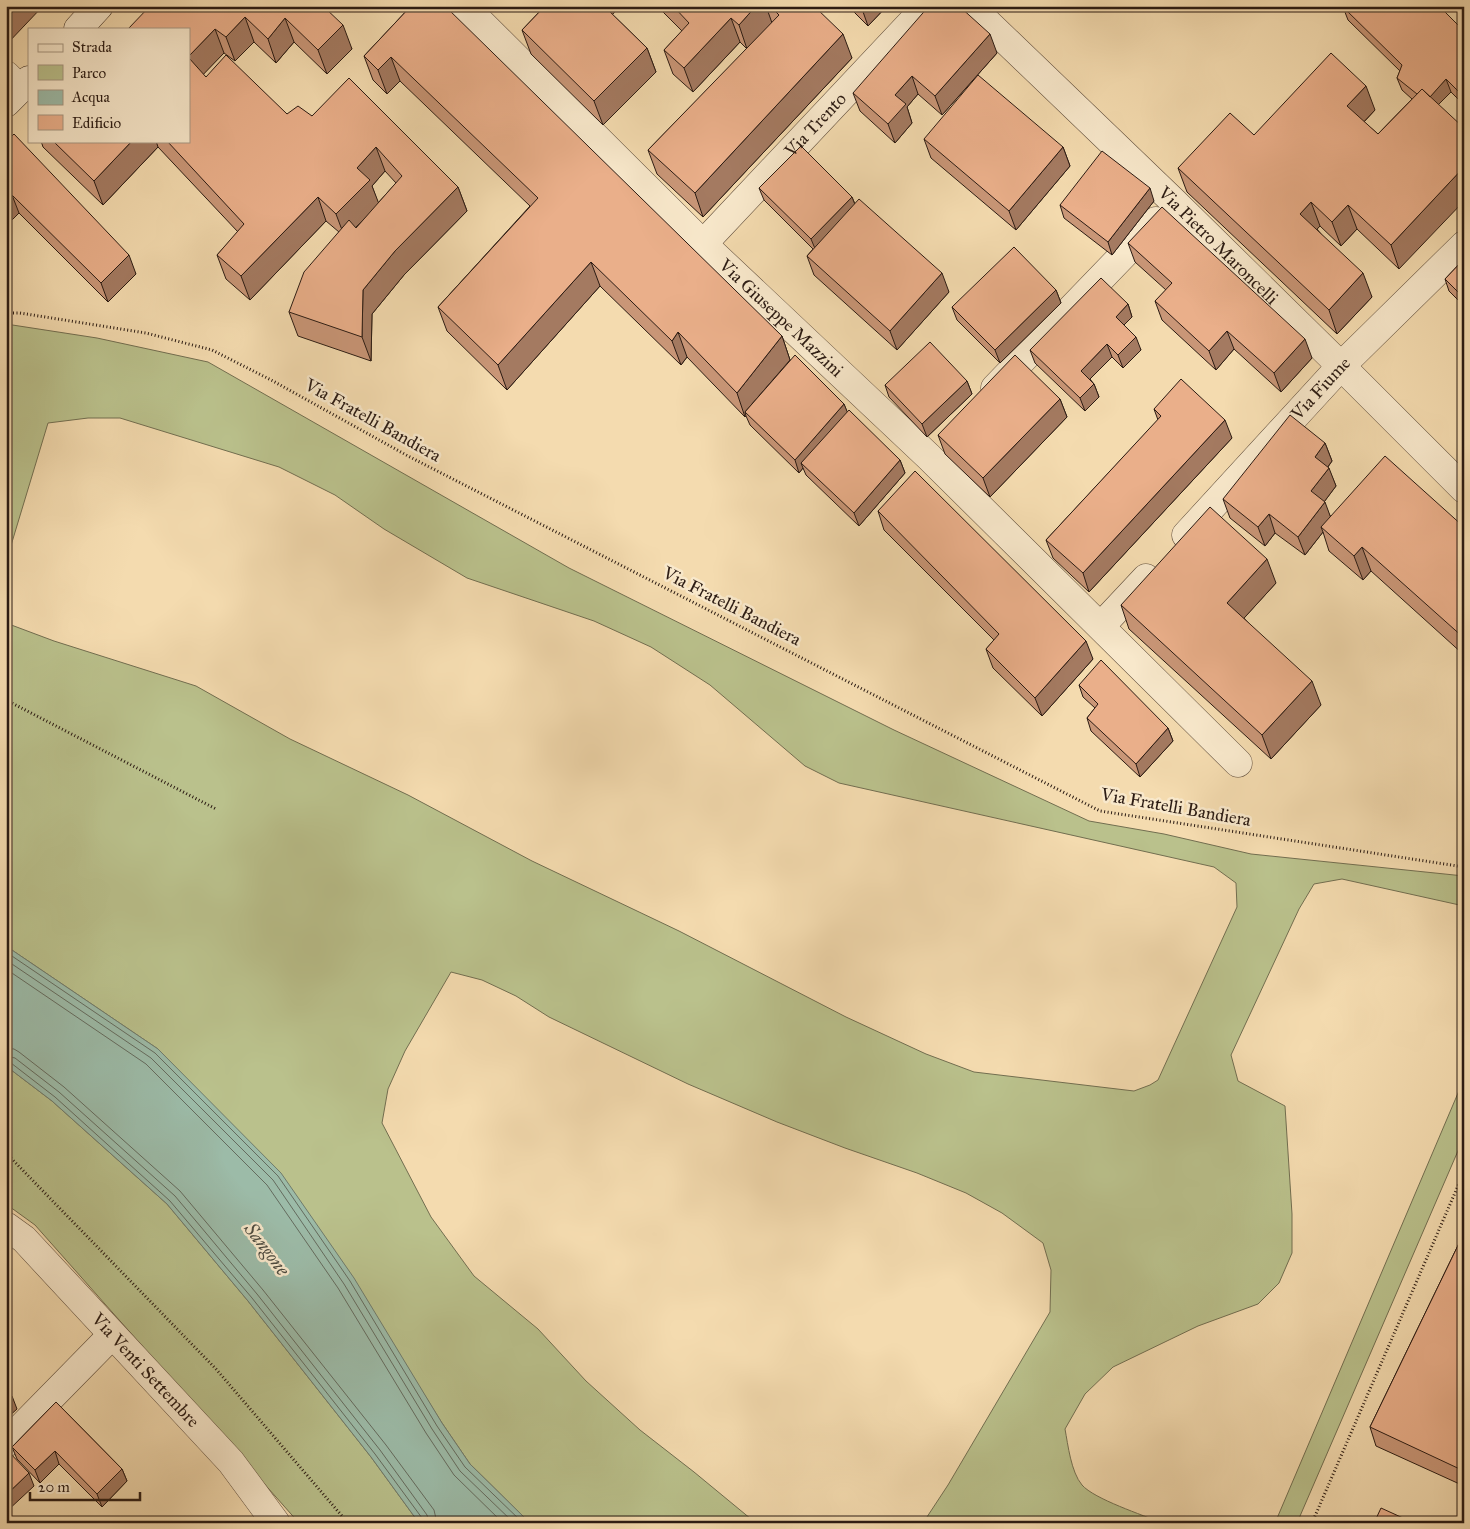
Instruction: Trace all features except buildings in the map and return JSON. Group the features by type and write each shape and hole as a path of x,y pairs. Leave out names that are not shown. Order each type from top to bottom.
{"street":[{"path":"79,28 99,6"},
{"name":"Via Giuseppe Mazzini","path":"464,6 703,244 936,450 1101,626 1238,763"},
{"name":"Via Trento","path":"703,244 927,6"},
{"name":"Via Pietro Maroncelli","path":"970,6 1174,202 1464,489"},
{"path":"977,407 1174,202"},
{"name":"Via Fiume","path":"1101,626 1341,366 1464,245"},
{"name":"Via Venti Settembre","path":"6,1226 24,1239 231,1462 276,1523"},
{"path":"6,1443 112,1335"}],"path":[{"name":"Via Fratelli Bandiera","path":"6,313 20,313 146,333 212,350 273,381 408,456 1100,811 1464,867"},
{"path":"6,700 216,809"},
{"path":"6,1153 216,1369 348,1523"},
{"path":"1312,1523 1464,1172"}],"green space":[{"path":"6,324 97,338 208,362 569,568 894,730 1089,821 1164,834 1251,854 1464,876 1464,906 1342,879 1314,884 1299,909 1231,1055 1238,1081 1285,1106 1292,1214 1292,1253 1279,1283 1258,1304 1198,1326 1113,1367 1085,1394 1065,1429 1075,1473 1082,1485 1097,1496 1162,1523 923,1523 948,1485 1050,1312 1051,1270 1043,1243 1002,1213 966,1193 777,1122 688,1084 549,1017 516,996 482,980 451,972 405,1051 388,1089 382,1123 431,1217 474,1276 538,1329 586,1381 640,1430 758,1523 530,1523 470,1464 405,1364 158,1049 6,946 6,623 54,641 196,686 290,739 408,795 532,861 679,931 846,1017 926,1054 974,1072 1134,1091 1158,1080 1237,907 1236,883 1214,867 839,783 805,766 710,685 651,647 594,621 467,578 384,529 335,495 279,467 120,418 88,418 48,423 6,562"},
{"path":"6,1066 52,1101 167,1204 248,1301 371,1457 419,1523 299,1523 35,1225 6,1204"},
{"path":"1464,1079 1464,1137 1297,1523 1275,1523"}],"water":[{"name":"Sangone","path":"6,946 158,1049 281,1173 354,1278 442,1423 470,1464 530,1523 419,1523 371,1457 248,1301 167,1204 52,1101 6,1066"}]}
